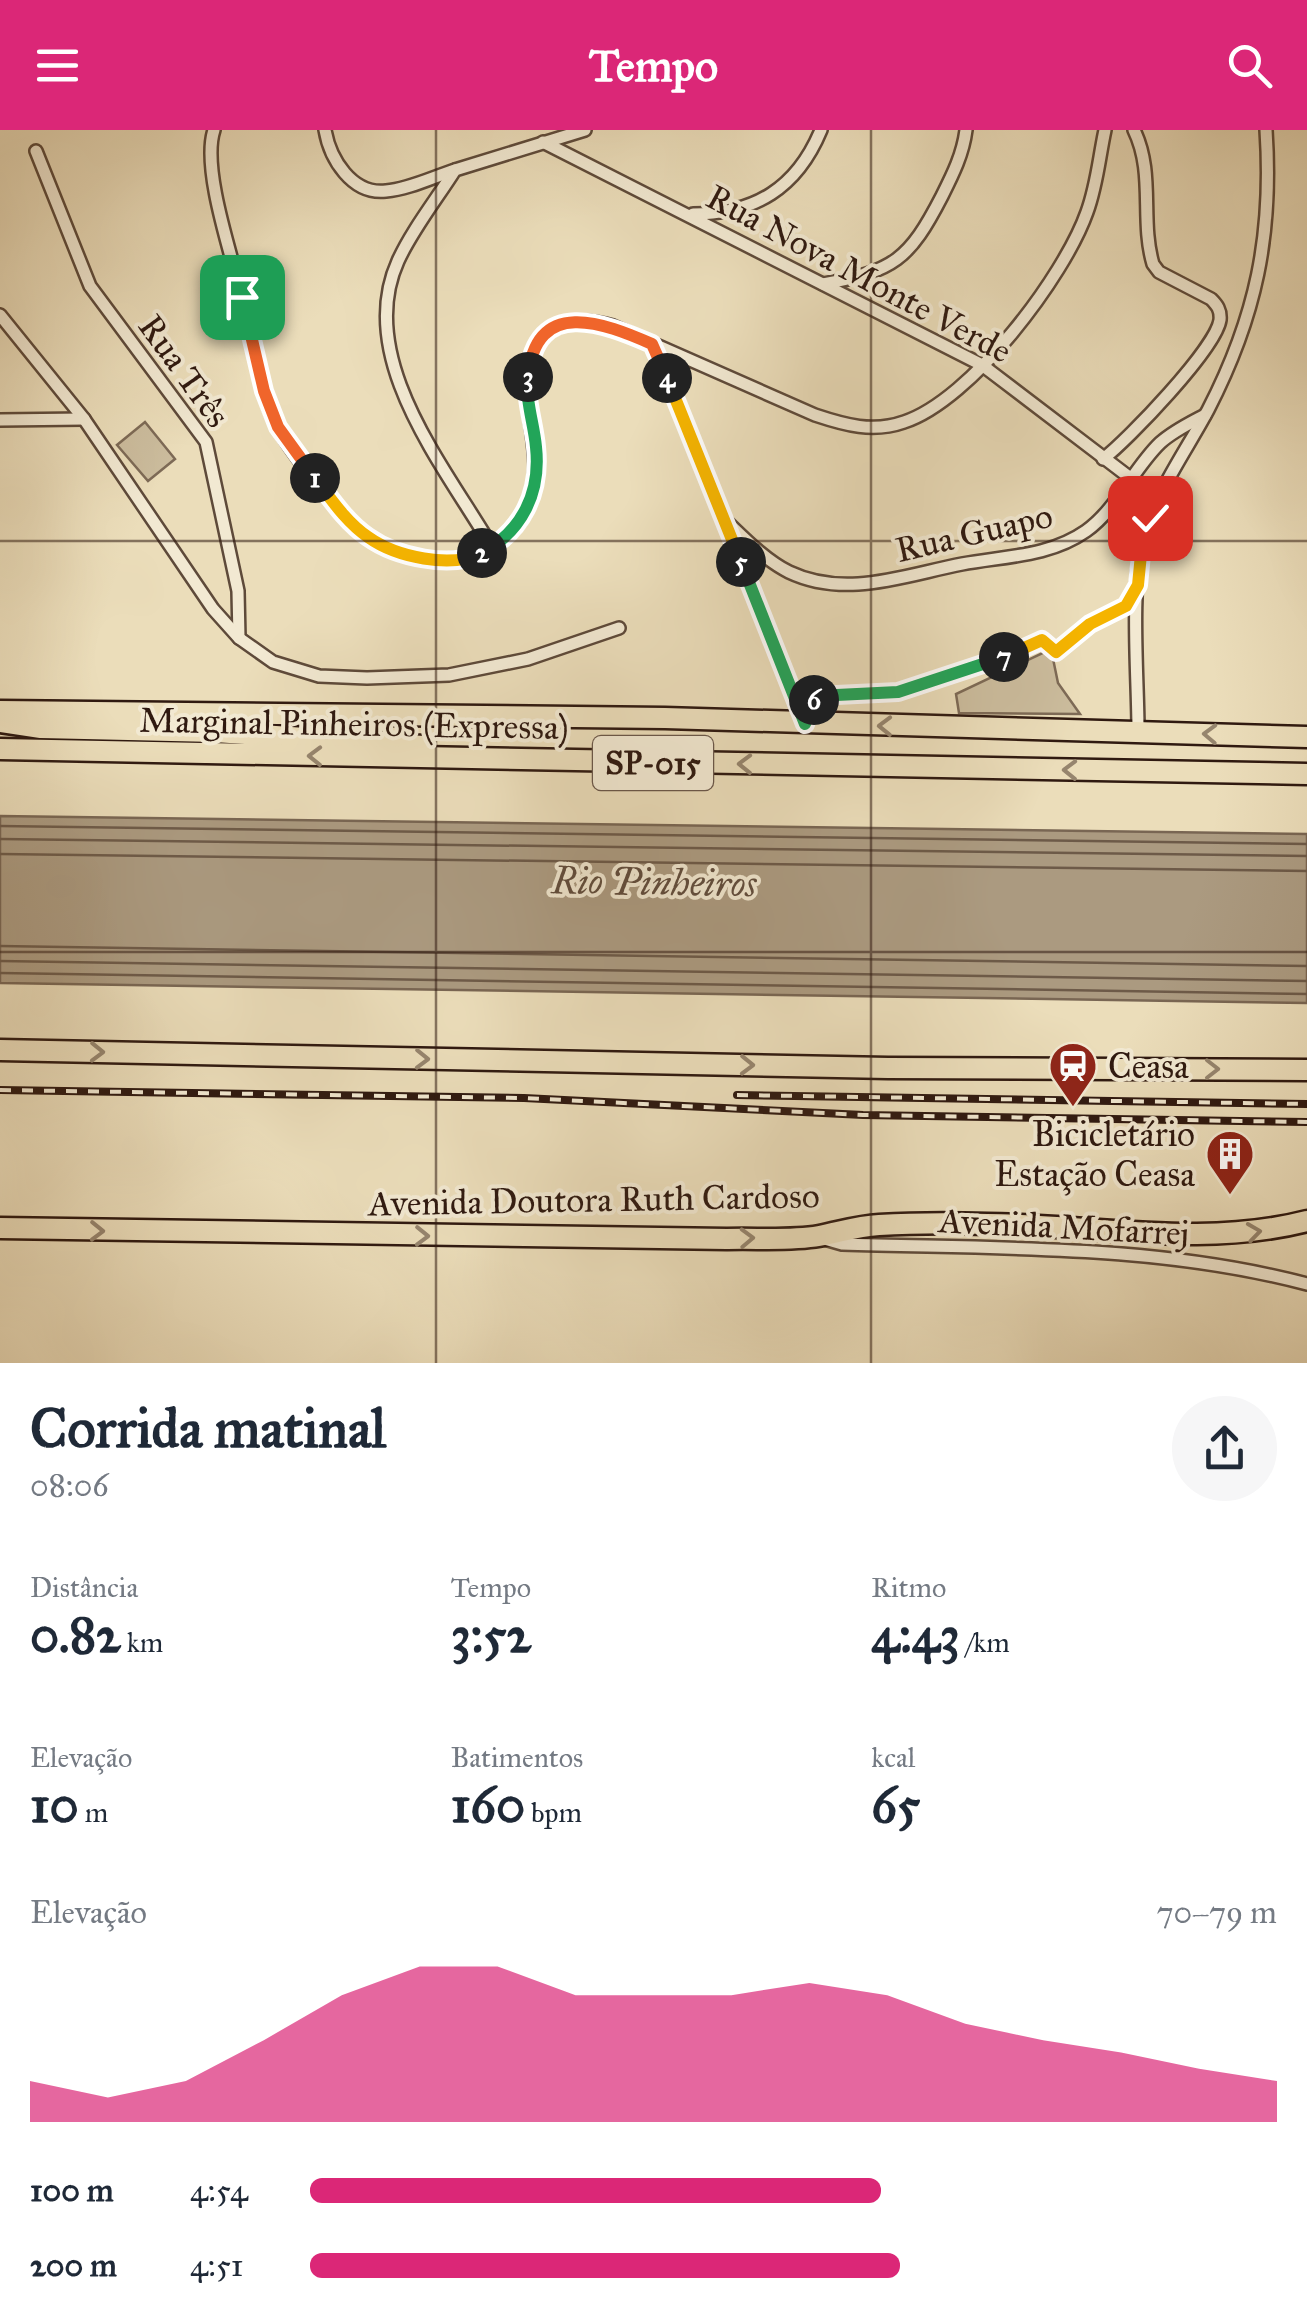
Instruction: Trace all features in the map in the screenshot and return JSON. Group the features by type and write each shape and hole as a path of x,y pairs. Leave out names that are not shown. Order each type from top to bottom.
{"highway":[{"path":"0,711 402,714 1307,737"},
{"path":"0,722 41,728 333,738 436,747 519,760"},
{"name":"Marginal Pinheiros (Expressa)","path":"0,749 1307,774"},
{"path":"0,1050 888,1068 1307,1070"},
{"name":"Avenida Doutora Ruth Cardoso","path":"0,1228 606,1239 818,1236 878,1225 1040,1224 1197,1236 1240,1234 1307,1221"}],"street":[{"path":"214,130 212,174 264,391 278,427 344,516 369,539 402,552 446,561 473,557 492,547 510,534 523,517 537,473 527,384 531,357 537,344 561,325 586,321 613,326 814,415 861,428 891,426 924,414 982,365 1056,276 1074,242 1098,174 1105,130"},
{"path":"325,130 327,144 339,167 352,181 369,190 395,190 584,130"},
{"path":"688,214 734,210 770,195 801,169 821,130"},
{"path":"823,284 874,273 907,252 924,231 956,168 966,130"},
{"path":"1103,458 1144,420 1186,372 1220,318 1218,306 1211,299 1164,275 1153,264 1147,170 1134,130"},
{"path":"1138,731 1138,585 1142,544 1150,518 1240,345 1266,236 1266,130"},
{"name":"Rua Nova Monte Verde","path":"542,142 982,365 1133,480"},
{"name":"Rua Três","path":"36,151 90,286 206,442 238,592 238,638"},
{"path":"455,170 398,261 386,332 390,360 404,397 492,547"},
{"path":"0,315 84,419 213,608 238,638 256,652 290,669 319,676 395,678 489,669 618,628"},
{"path":"652,344 805,724"},
{"name":"Rua Guapo","path":"724,519 790,572 830,583 863,584 1058,546 1089,529 1133,480 1158,444 1205,415"},
{"path":"0,420 84,419"},
{"path":"805,724 816,696 898,692 1018,652 1042,640 1056,652 1090,624 1126,606 1138,585"},
{"name":"Avenida Mofarrej","path":"818,1236 842,1244 1130,1254 1227,1266 1307,1284"}],"shaded area":[{"path":"145,422 175,459 148,481 117,445"},
{"path":"1051,649 1058,683 1080,714 959,713 956,694"}],"water":[{"name":"Rio Pinheiros","path":"0,816 1307,834 1307,1003 0,983"}],"railway":[{"path":"0,1090 524,1098 863,1115 1307,1122"},
{"path":"737,1095 1307,1104"}],"place":[{"name":"Ceasa","path":"1073,1108"},
{"name":"Bicicletário Estação Ceasa","path":"1230,1196"}],"route":[{"path":"242,297 264,391 278,427 344,516 369,539 402,552 446,561 473,557 492,547 510,534 523,517 537,473 527,384 537,344 561,325 586,321 613,326 652,344 805,724 816,696 898,692 1018,652 1042,640 1056,652 1090,624 1126,606 1138,585 1142,544 1150,518"}]}
